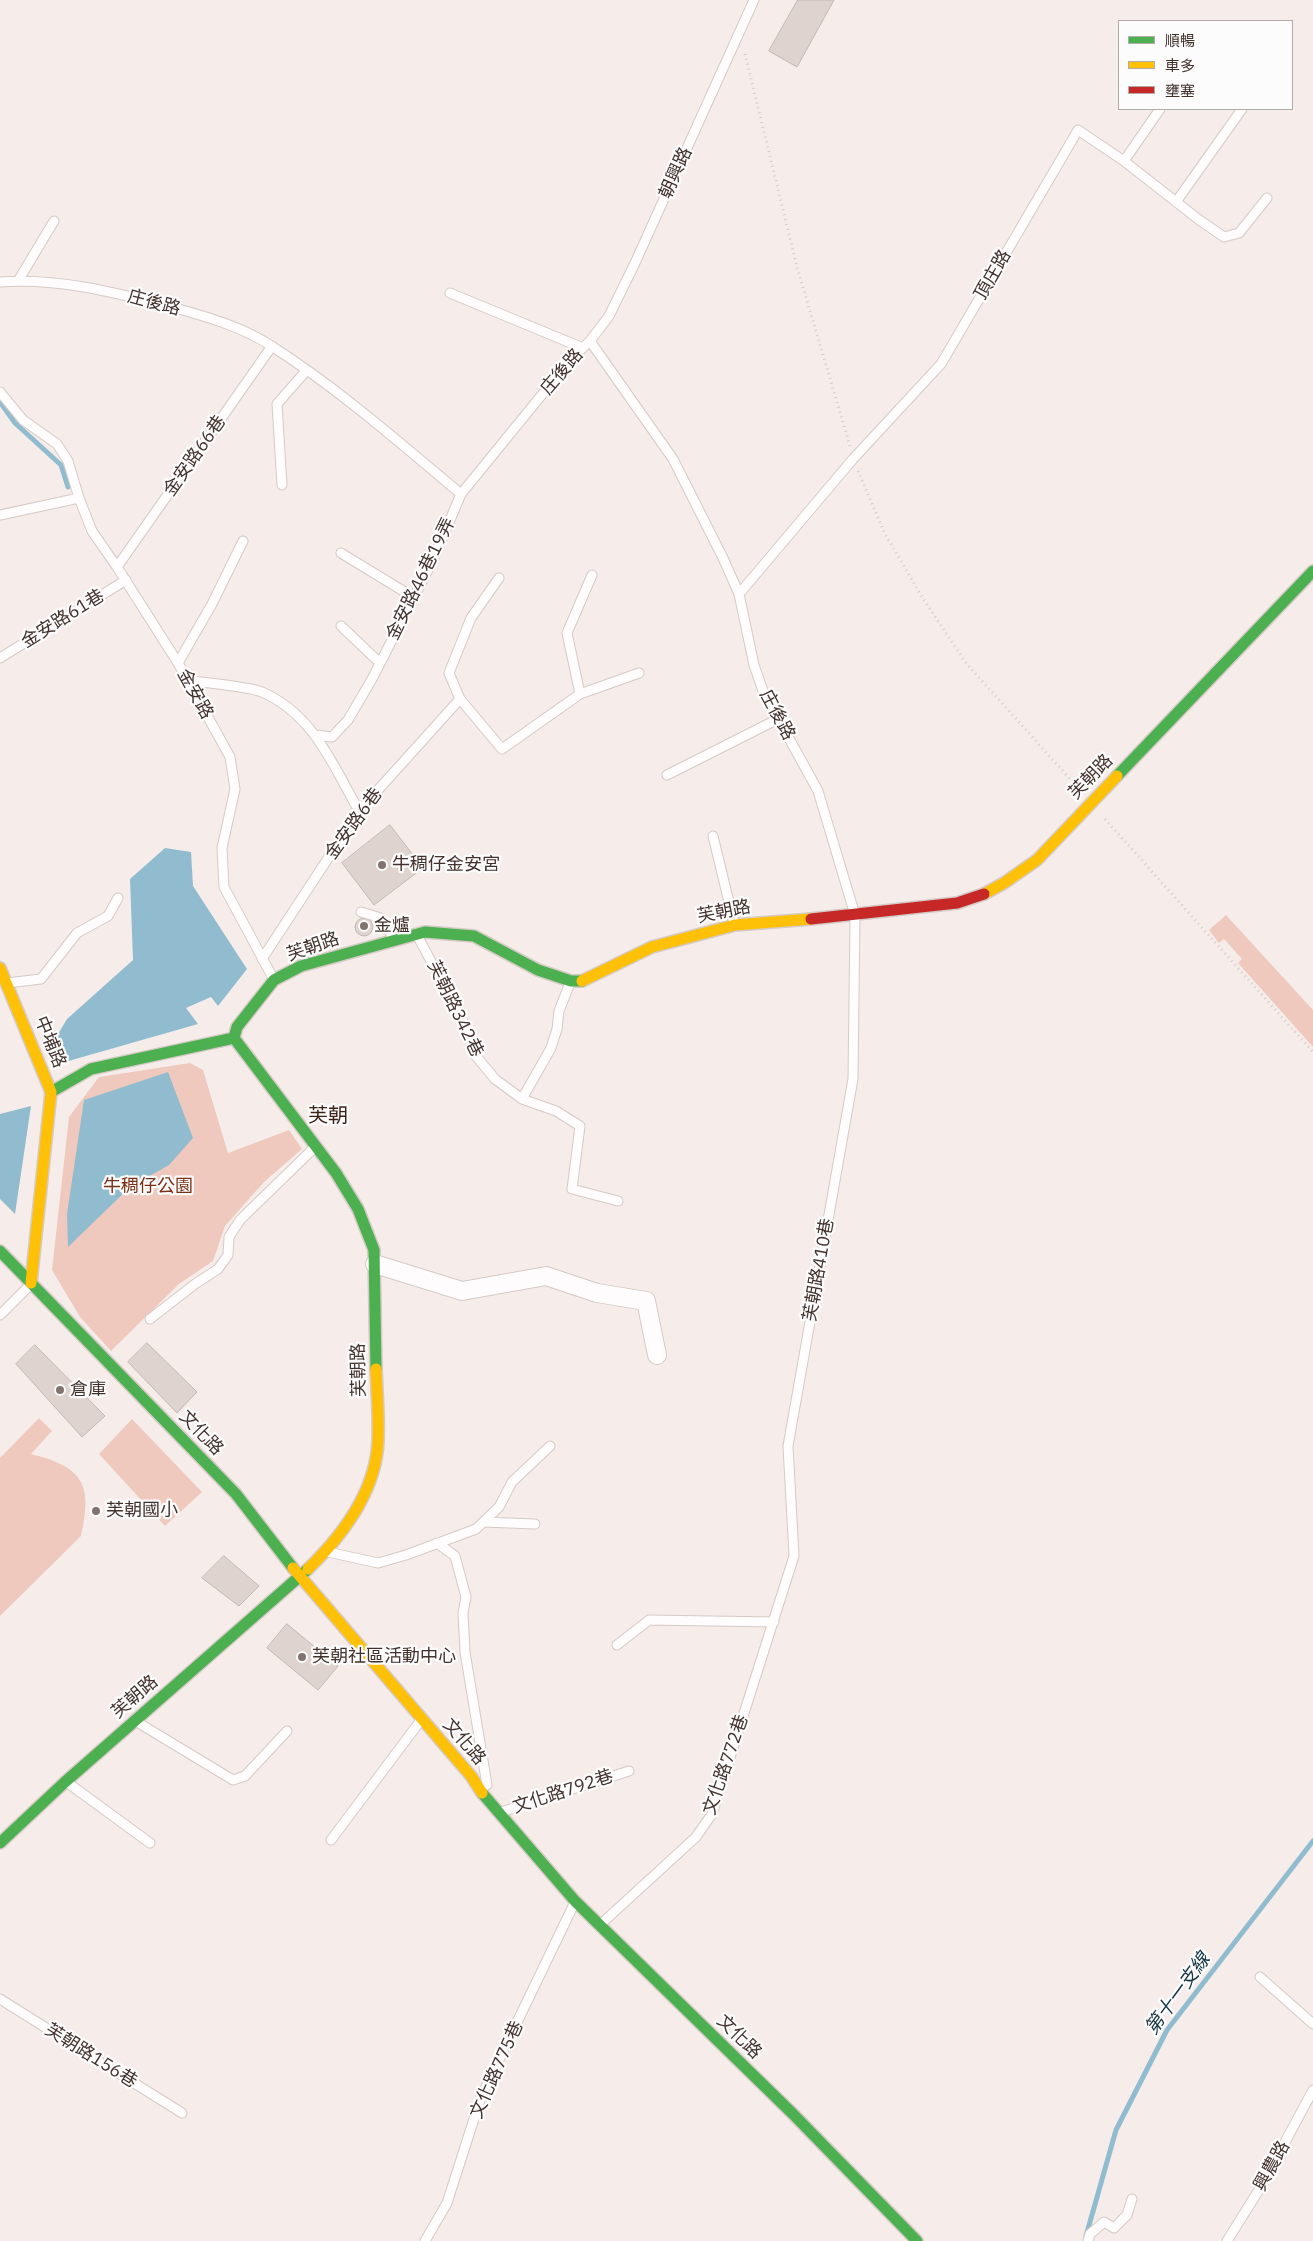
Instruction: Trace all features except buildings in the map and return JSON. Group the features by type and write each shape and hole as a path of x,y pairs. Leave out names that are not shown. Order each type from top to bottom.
{"street":[{"name":"芙朝路","path":"0,1843 135,1720 326,1552 355,1513 372,1479 378,1443 374,1250 358,1209 336,1173 234,1038 237,1027 274,980 301,966 417,934 434,932 474,936 538,970 571,981 585,981 652,947 735,925 855,916 957,903 978,898 1037,860 1313,571"},
{"name":"中埔路","path":"0,968 52,1092"},
{"name":"中埔路","path":"0,1010 17,1005"},
{"path":"31,1283 52,1092 91,1070 234,1038"},
{"name":"文化路","path":"0,1251 236,1494 300,1576 421,1720 471,1776 497,1813 575,1901 794,2114 917,2241"},
{"path":"375,1264 462,1290 546,1276 597,1293 646,1301 657,1355"}],"lane":[{"name":"朝興路","path":"590,341 609,316 635,263 754,0"},
{"path":"1124,161 1159,110"},
{"path":"1176,202 1241,110"},
{"name":"頂庄路","path":"739,594 853,459 941,364 1078,130 1124,161 1176,202 1224,236 1239,233 1267,198"},
{"path":"18,281 54,221"},
{"name":"庄後路","path":"0,282 18,281 106,290 216,320 272,346 370,418 461,494 571,359 590,341 672,459 724,558 739,594 754,665 763,691 818,791 855,916"},
{"path":"450,292 583,348"},
{"name":"金安路66巷","path":"118,567 272,346"},
{"path":"282,485 277,404 306,371"},
{"name":"金安路","path":"0,392 23,420 57,444 68,461 79,498 92,531 118,567 178,664 230,756 236,789 222,848 224,887 274,980"},
{"name":"金安路46巷19弄","path":"316,736 332,737 348,720 380,663 433,560 461,494"},
{"path":"0,515 79,498"},
{"path":"178,664 212,604 243,541"},
{"path":"341,553 414,596"},
{"path":"580,694 567,633 592,575"},
{"path":"499,578 471,618 449,673 460,699 502,749 580,694 639,673"},
{"name":"金安路61巷","path":"0,658 126,580"},
{"name":"金安路46巷19弄","path":"341,626 380,663"},
{"path":"186,680 260,692 290,708 316,736 359,811"},
{"name":"金安路6巷","path":"262,959 359,811 460,699"},
{"path":"666,775 778,719"},
{"path":"713,836 735,925"},
{"path":"7,983 41,979 77,932 108,916 118,898"},
{"path":"361,912 381,918 394,940"},
{"name":"芙朝路410巷","path":"774,1622 794,1556 788,1446 853,1080 855,916"},
{"name":"芙朝路342巷","path":"417,934 465,1025 474,1055 495,1079 522,1099 556,1111 580,1126 572,1189 618,1200"},
{"path":"522,1099 551,1048 557,1029 559,1011 571,981"},
{"path":"150,1319 195,1284 218,1270 228,1255 229,1237 240,1220 315,1147"},
{"path":"0,1315 31,1283"},
{"path":"326,1552 378,1563 476,1529 499,1507 512,1482 550,1446"},
{"path":"483,1522 535,1524"},
{"path":"437,1543 455,1556 466,1597 463,1613 465,1652 488,1802"},
{"path":"617,1645 649,1620 774,1622"},
{"name":"文化路772巷","path":"599,1926 696,1837 712,1814 774,1622"},
{"path":"135,1720 233,1780 245,1776 287,1731"},
{"path":"331,1840 421,1720"},
{"name":"文化路792巷","path":"497,1813 630,1771"},
{"path":"66,1782 150,1843"},
{"name":"文化路775巷","path":"425,2241 447,2203 481,2097 575,1901"},
{"path":"1260,1977 1313,2024"},
{"name":"芙朝路156巷","path":"0,1999 182,2113"},
{"name":"興農路","path":"1227,2241 1262,2186 1311,2100 1313,2090"},
{"path":"1088,2241 1090,2234 1104,2222 1114,2228 1127,2215 1132,2199"}],"path":[{"path":"739,32 797,266 853,459 885,534 922,597 966,664 1313,1052"}],"green space":[{"path":"1226,915 1313,1010 1313,1047 1238,963 1242,959 1224,939 1219,943 1209,930"},
{"name":"牛稠仔公園","path":"190,1063 203,1070 228,1153 289,1130 302,1149 264,1182 225,1226 213,1261 179,1284 111,1351 80,1317 52,1270 69,1117 99,1077"},
{"path":"39,1418 52,1431 31,1454 62,1465 73,1472 80,1480 86,1503 81,1536 0,1616 0,1458"},
{"path":"132,1419 202,1492 165,1526 99,1454"}],"water":[{"path":"165,848 191,852 193,886 247,969 218,1006 211,997 186,1008 198,1024 65,1062 55,1039 67,1019 133,960 130,879"},
{"path":"168,1072 193,1138 169,1165 130,1187 68,1247 67,1214 84,1100"},
{"path":"31,1106 15,1214 0,1199 0,1114"}],"waterway":[{"path":"0,402 15,423 61,465 68,487"},
{"name":"第十一支線","path":"1086,2236 1116,2130 1167,2030 1313,1841"}],"traffic: fast":[{"path":"1117,776 1313,571"},
{"path":"234,1038 237,1027 274,980 301,966 425,932 474,936 538,970 571,981 582,981"},
{"path":"51,1092 91,1069 234,1038"},
{"path":"234,1038 336,1173 358,1209 374,1250 376,1369"},
{"path":"0,1251 236,1494 293,1568"},
{"path":"0,1843 65,1782 308,1569"},
{"path":"482,1793 575,1901 793,2114 917,2241"}],"traffic: slow":[{"path":"984,894 1004,883 1037,860 1117,776"},
{"path":"582,981 652,947 735,925 811,919"},
{"path":"0,968 51,1092 31,1283"},
{"path":"308,1569 345,1527 364,1495 371,1478 376,1460 378,1441 376,1369"},
{"path":"293,1568 471,1776 482,1793"}],"traffic: jam":[{"path":"811,919 957,903 984,894"}],"place":[{"name":"牛稠仔金安宮","path":"382,865"},
{"name":"金爐","path":"364,926"},
{"name":"倉庫","path":"60,1390"},
{"name":"芙朝國小","path":"96,1511"},
{"name":"芙朝社區活動中心","path":"302,1657"}],"district":[{"name":"芙朝","path":"328,1116"}]}
